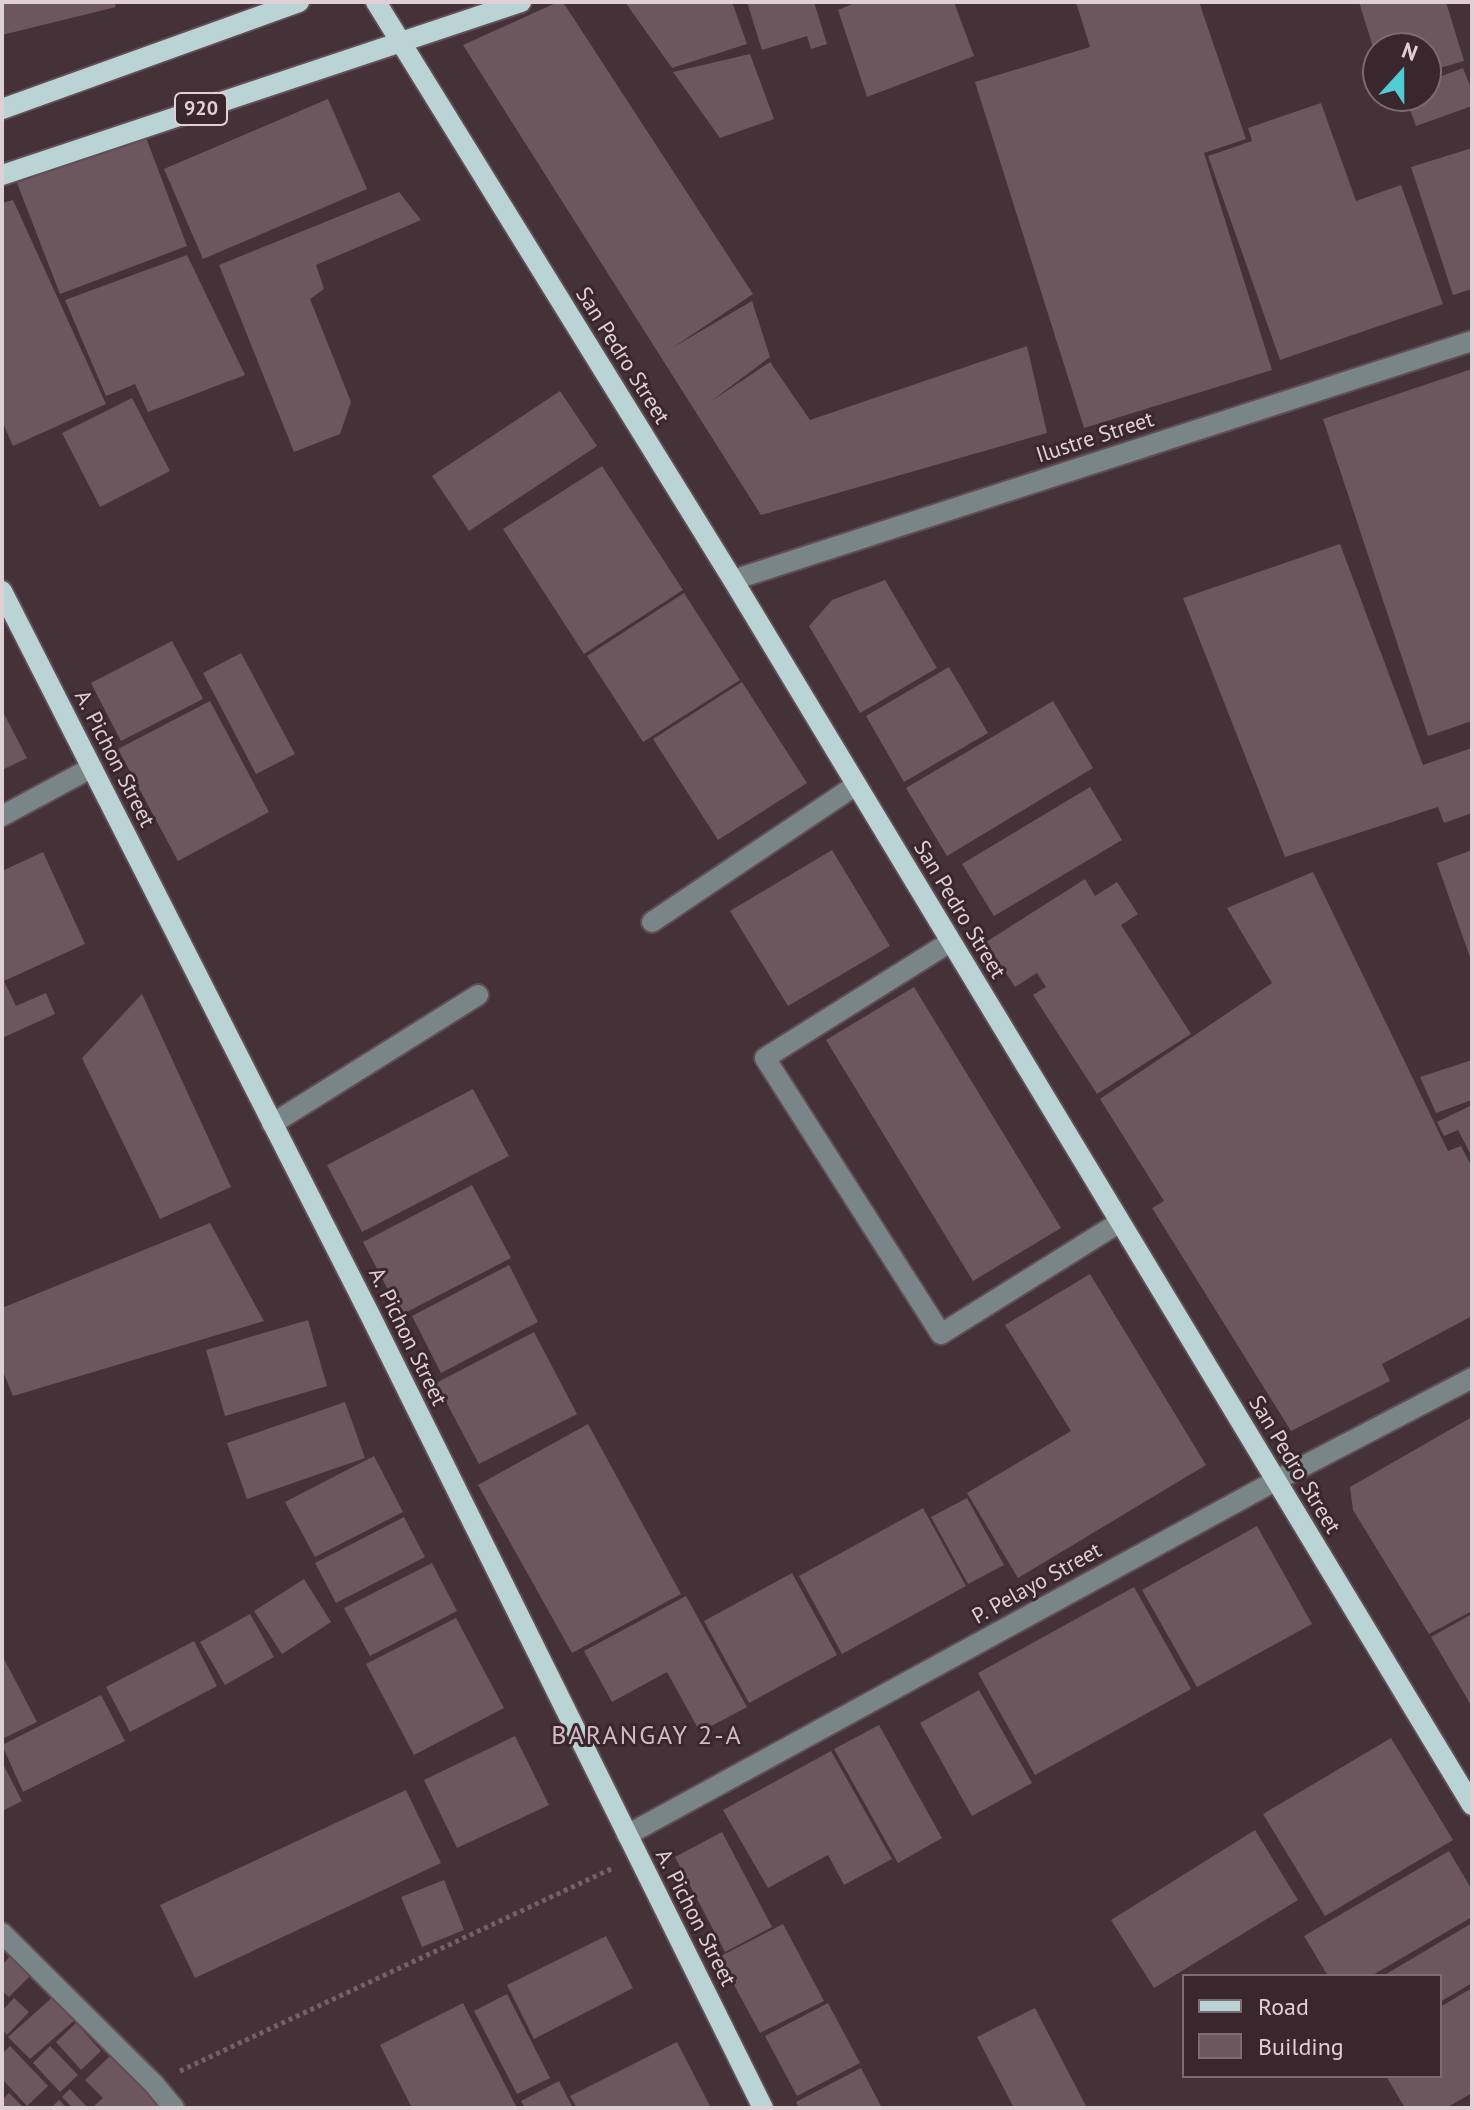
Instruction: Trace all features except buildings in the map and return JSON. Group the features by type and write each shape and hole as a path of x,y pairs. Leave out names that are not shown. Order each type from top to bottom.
{"main road":[{"path":"2,109 299,2"},
{"name":"San Pedro Street","path":"376,2 733,580 1472,1805"},
{"name":"920","path":"2,175 521,2"},
{"name":"A. Pichon Street","path":"2,591 763,2108"}],"street":[{"name":"Ilustre Street","path":"733,580 1472,341"},
{"path":"2,816 91,768"},
{"path":"652,922 856,785"},
{"path":"950,942 765,1058 941,1334 1120,1222"},
{"path":"272,1124 478,995"},
{"name":"P. Pelayo Street","path":"627,1835 1275,1481 1472,1378"},
{"path":"2,1933 154,2084 174,2108"}],"path":[{"path":"154,2084 637,1857"}],"district":[{"name":"BARANGAY 2-A","path":"647,1737"}]}
